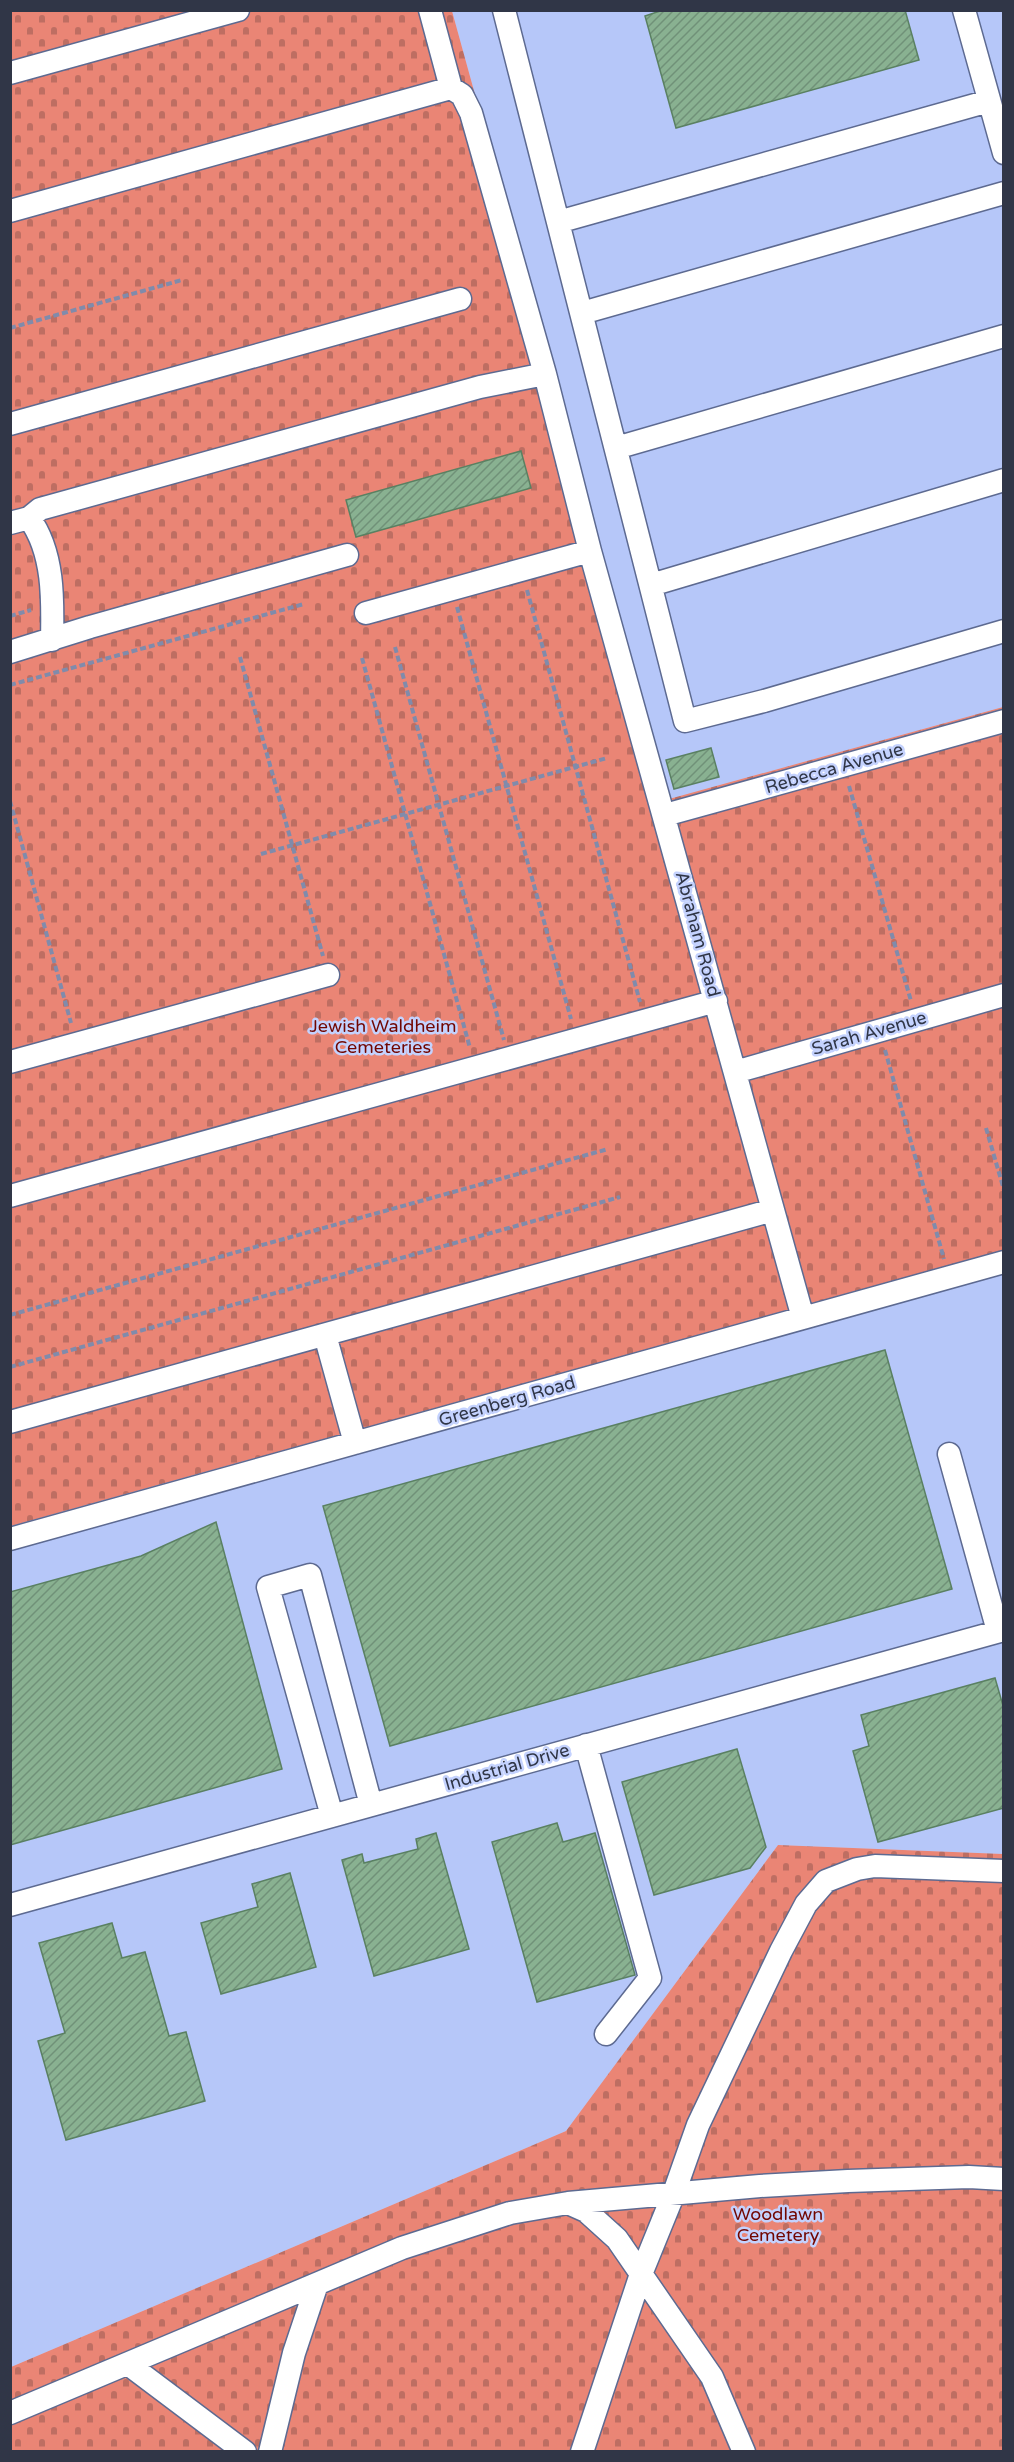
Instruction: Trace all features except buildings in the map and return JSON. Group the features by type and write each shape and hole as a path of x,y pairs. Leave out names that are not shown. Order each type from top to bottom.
{"street":[{"path":"10,73 238,10"},
{"path":"10,211 452,88 430,10"},
{"path":"504,10 685,721 764,701 1004,631"},
{"path":"964,10 1004,153"},
{"name":"Abraham Road","path":"452,88 462,95 471,113 545,374 590,551 803,1318"},
{"path":"558,222 989,100"},
{"path":"582,313 1004,193"},
{"path":"10,424 460,299"},
{"path":"616,448 1004,336"},
{"path":"52,640 53,612 48,565 40,536 20,521 40,509 480,387 545,374"},
{"path":"651,585 1004,480"},
{"path":"366,613 590,551"},
{"path":"10,652 90,627 347,555"},
{"name":"Rebecca Avenue","path":"665,815 1004,721"},
{"path":"10,1062 328,975"},
{"name":"Sarah Avenue","path":"735,1072 1004,994"},
{"path":"10,1196 716,1000"},
{"path":"10,1422 773,1210"},
{"name":"Greenberg Road","path":"10,1539 1004,1262"},
{"path":"325,1335 355,1443"},
{"path":"949,1454 1001,1631"},
{"path":"332,1816 268,1587 310,1575 371,1805"},
{"name":"Industrial Drive","path":"10,1905 1001,1631"},
{"path":"586,1745 650,1978 606,2034"},
{"path":"582,2451 641,2274 674,2193 698,2125 781,1951 814,1892 826,1881 841,1874 876,1866 1004,1870"},
{"path":"10,2413 402,2248 510,2213 568,2203 848,2181 969,2177 1004,2179"},
{"path":"568,2203 586,2211 617,2239 712,2377 744,2451"},
{"path":"270,2451 294,2354 317,2284"},
{"path":"128,2364 244,2451"}],"path":[{"path":"10,328 182,280"},
{"path":"525,586 645,1020"},
{"path":"452,589 577,1039"},
{"path":"10,685 304,604"},
{"path":"395,647 509,1058"},
{"path":"240,657 328,975"},
{"path":"362,658 475,1067"},
{"path":"261,854 607,758"},
{"path":"846,765 846,773 900,967 917,1019"},
{"path":"10,801 77,1044"},
{"path":"879,1029 949,1277"},
{"path":"986,1128 1004,1190"},
{"path":"10,1315 609,1149"},
{"path":"10,1367 620,1197"}],"shaded area":[{"path":"452,11 1003,11 1003,707 669,799"},
{"path":"1003,1250 1003,1854 778,1845 566,2131 11,2367 11,1526"}],"green space":[{"name":"Jewish Waldheim Cemeteries","path":"11,11 452,11 669,799 1003,707 1003,1250 11,1526"},
{"name":"Woodlawn Cemetery","path":"778,1845 1003,1854 1003,2451 11,2452 11,2367 566,2131"}]}
